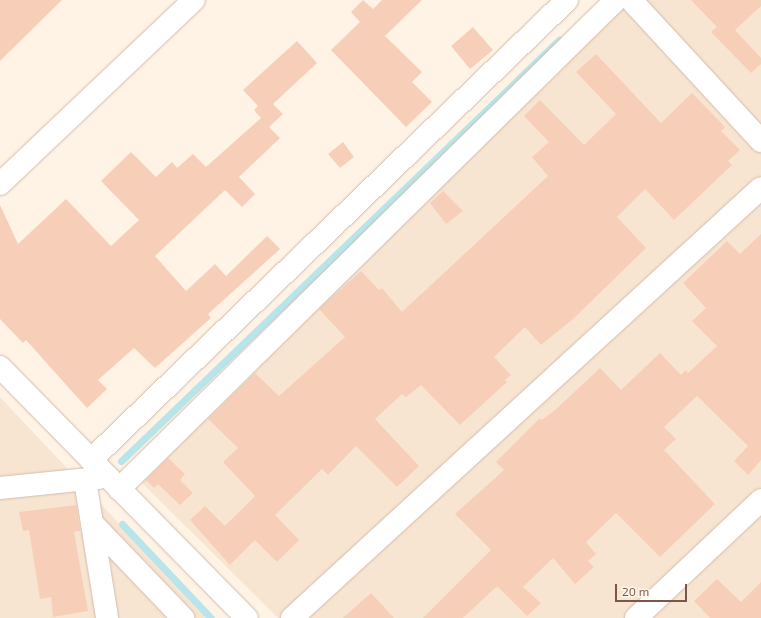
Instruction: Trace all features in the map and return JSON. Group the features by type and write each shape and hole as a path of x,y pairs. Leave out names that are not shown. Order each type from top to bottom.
{"street":[{"path":"0,184 194,0"},
{"path":"0,488 88,470 567,0"},
{"path":"113,483 616,0"},
{"path":"631,0 761,141"},
{"path":"292,618 761,188"},
{"path":"0,368 88,470 113,483 247,618"},
{"path":"88,470 92,523 107,618"},
{"path":"636,618 761,500"},
{"path":"92,523 183,618"}],"shaded area":[{"path":"623,0 761,0 761,618 278,618 131,472"},
{"path":"0,397 208,618 0,618"}],"building":[{"path":"0,0 62,0 0,61"},
{"path":"363,0 373,9 382,0 422,0 385,36 422,72 412,82 432,102 406,127 331,50 360,22 351,12"},
{"path":"691,0 761,0 761,6 735,30 761,58 761,64 751,73 711,32 717,27"},
{"path":"473,27 493,50 470,69 451,46"},
{"path":"297,41 317,63 273,104 283,114 269,127 280,138 239,177 255,194 242,207 225,190 155,256 186,291 215,264 226,276 267,236 280,249 208,314 211,318 155,368 134,348 98,380 107,389 87,408 26,340 23,343 0,319 0,205 18,244 66,199 111,246 139,220 101,181 131,152 156,177 172,162 177,168 193,154 206,167 261,118 254,110 258,106 243,90"},
{"path":"596,54 661,123 692,93 725,127 721,131 740,150 728,161 732,165 674,220 645,189 617,217 646,248 573,319 541,345 525,327 494,357 511,375 505,380 507,382 460,425 421,385 406,397 402,394 375,419 419,466 397,487 356,446 328,475 322,469 275,515 299,540 277,562 255,540 230,565 190,520 205,506 225,526 255,496 223,462 238,448 208,419 255,373 279,396 345,337 319,309 361,271 379,290 382,288 402,312 548,176 532,157 549,142 524,116 540,100 584,145 616,114 576,72"},
{"path":"343,142 354,157 340,168 328,154"},
{"path":"443,191 463,211 446,224 430,203"},
{"path":"761,234 761,460 748,475 734,461 748,446 697,396 664,427 676,439 664,450 715,504 660,557 616,513 586,542 596,554 588,561 594,567 575,584 553,558 523,587 541,603 527,616 498,587 495,588 463,618 423,618 491,550 455,514 504,470 496,462 540,418 542,420 555,410 600,368 621,390 660,353 681,375 686,370 688,373 717,346 692,321 706,308 683,283 727,241 740,254"},
{"path":"168,458 185,474 180,480 193,493 180,505 158,484 154,488 146,480"},
{"path":"76,505 80,531 74,532 88,611 53,617 51,597 40,599 29,530 23,531 19,512"},
{"path":"717,579 741,602 761,582 761,618 710,618 694,601"},
{"path":"371,593 394,618 343,618"}],"waterway":[{"path":"121,461 559,40"},
{"path":"122,524 211,618"}]}
